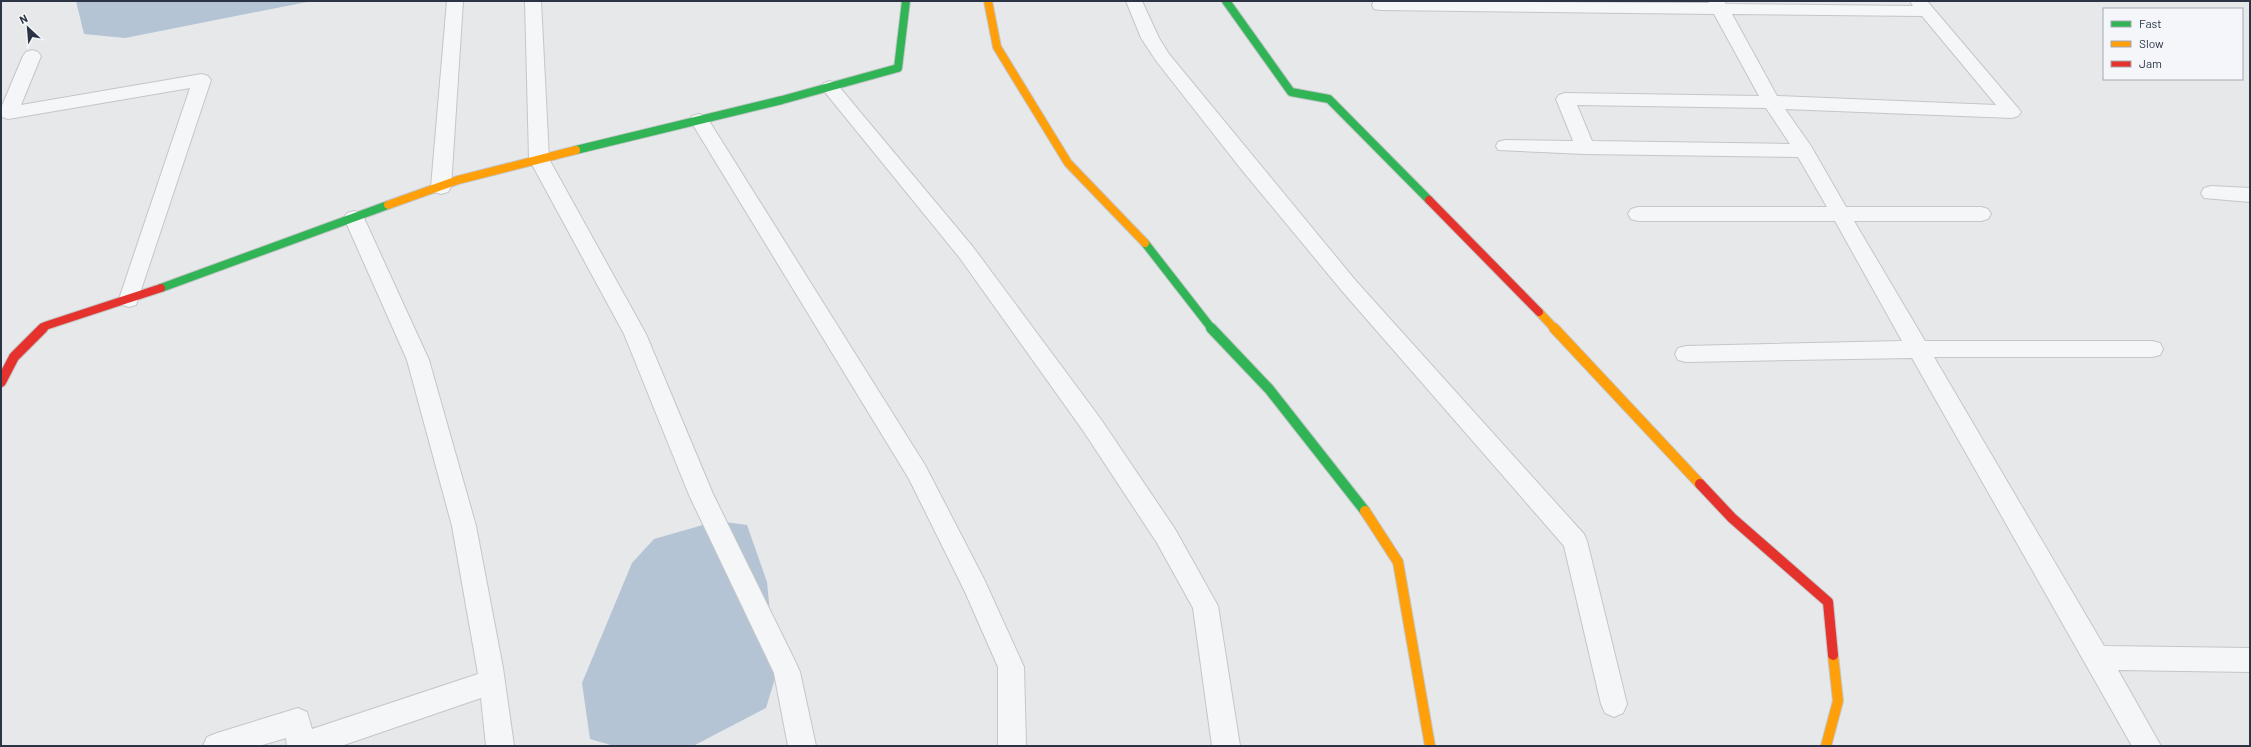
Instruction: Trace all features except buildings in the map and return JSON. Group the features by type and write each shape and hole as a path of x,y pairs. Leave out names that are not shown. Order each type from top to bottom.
{"street":[{"path":"441,187 456,1"},
{"path":"533,1 539,159 635,334 701,495 787,672 802,746"},
{"path":"1,382 14,357 45,326 129,299 441,187 539,159 830,87 898,68 906,1"},
{"path":"988,1 997,47 1068,163 1150,249 1206,323 1273,395 1360,502 1398,562 1430,746"},
{"path":"1134,1 1150,38 1163,58 1248,164 1349,286 1575,541 1614,704"},
{"path":"1226,1 1291,92 1329,99 1585,359 1732,518 1828,602 1838,701 1826,746"},
{"path":"1718,4 1771,102 1804,151 2147,746"},
{"path":"1380,5 1718,4 1922,6 2012,112 1771,102 1565,99 1585,148"},
{"path":"32,56 8,113 202,80 129,299"},
{"path":"830,87 966,252 1092,425 1166,536 1205,606 1226,746"},
{"path":"699,120 917,472 975,587 1011,667 1012,746"},
{"path":"1505,146 1804,151"},
{"path":"2211,193 2250,195"},
{"path":"1638,214 1981,214"},
{"path":"354,218 418,360 464,526 492,682 500,746"},
{"path":"1686,354 1919,349 2152,349"},
{"path":"2096,658 2250,660"},
{"path":"216,746 298,721 302,746 492,682"}],"water":[{"path":"76,1 312,1 125,38 84,34"},
{"path":"717,521 747,525 767,582 776,675 766,708 693,746 614,746 590,739 582,683 632,563 654,539"}],"traffic: fast":[{"path":"576,150 782,100 898,68 906,1"},
{"path":"1226,1 1291,92 1329,99 1429,200"},
{"path":"161,288 388,205"},
{"path":"1145,243 1206,323 1269,389 1365,511"}],"traffic: slow":[{"path":"988,1 997,47 1068,163 1145,243"},
{"path":"388,205 458,180 576,150"},
{"path":"1539,312 1700,484"},
{"path":"1365,511 1398,562 1430,746"},
{"path":"1826,746 1838,701 1833,655"}],"traffic: jam":[{"path":"1429,200 1539,312"},
{"path":"1,382 14,357 45,326 161,288"},
{"path":"1700,484 1732,518 1828,602 1833,655"}]}
